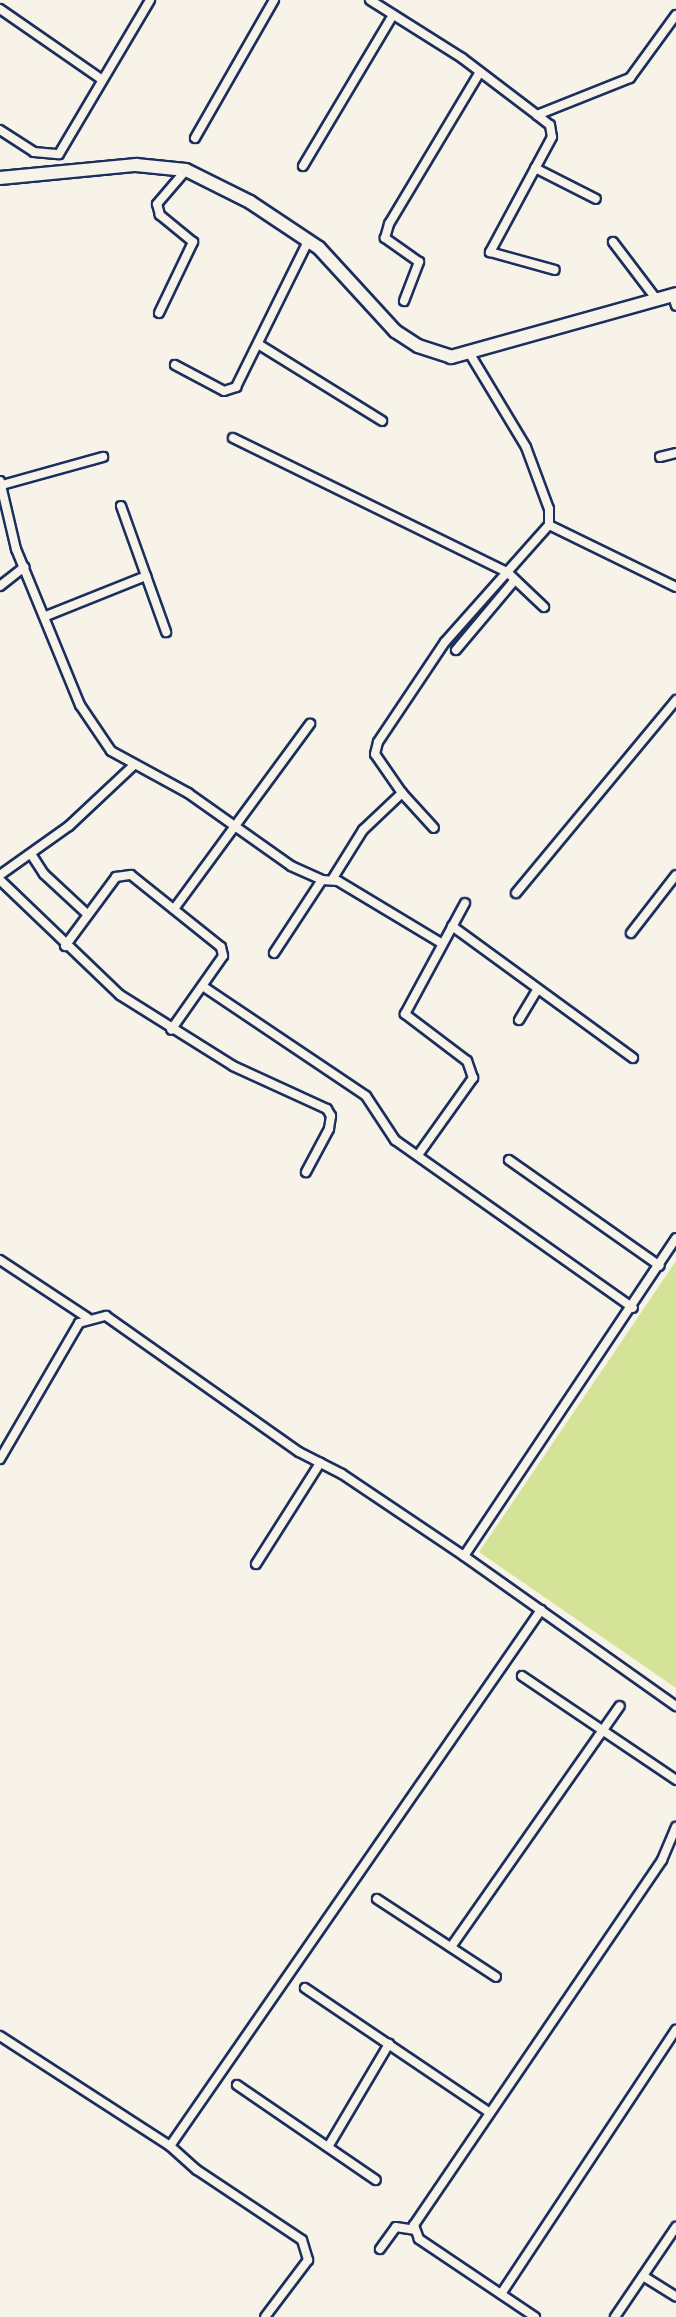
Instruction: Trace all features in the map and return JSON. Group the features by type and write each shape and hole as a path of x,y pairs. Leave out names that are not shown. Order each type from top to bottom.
{"street":[{"path":"0,130 44,156 59,154 100,79 150,0"},
{"path":"195,138 274,0"},
{"path":"370,0 480,72 550,125 552,137 490,252 555,270"},
{"path":"0,9 100,79"},
{"path":"303,166 393,15"},
{"path":"537,115 630,78 676,15"},
{"path":"404,301 419,262 385,238 389,224 480,72"},
{"path":"0,178 136,165 186,170 250,202 308,241 342,268 395,331 438,354 470,354 657,300 675,299"},
{"path":"535,168 596,199"},
{"path":"159,313 193,242 159,215 157,204 186,170"},
{"path":"175,365 230,391 258,344 308,241"},
{"path":"613,242 657,300"},
{"path":"258,344 382,421"},
{"path":"434,828 402,793 375,748 445,642 549,525 549,509 526,447 470,354"},
{"path":"233,438 507,572 514,582 544,607"},
{"path":"660,457 676,453"},
{"path":"103,457 1,483 24,567 87,718 111,751 188,793 291,866 322,880 333,878 441,943"},
{"path":"121,506 166,632"},
{"path":"549,525 676,587"},
{"path":"0,586 24,567"},
{"path":"46,616 146,576"},
{"path":"456,650 514,582"},
{"path":"516,893 676,700"},
{"path":"174,909 237,827 310,724"},
{"path":"134,765 31,854 0,877 65,946 120,995 171,1029 276,1089 327,1109 331,1116 329,1129 306,1172"},
{"path":"333,878 363,830 402,793"},
{"path":"31,854 44,874 87,914"},
{"path":"65,946 87,914 124,873 174,909 221,947 222,963 171,1029"},
{"path":"631,933 676,875"},
{"path":"274,953 322,880"},
{"path":"418,1155 472,1078 467,1061 405,1014 441,943 465,903"},
{"path":"452,926 537,990 581,1016 633,1058"},
{"path":"204,987 366,1096 390,1135 633,1308"},
{"path":"519,1020 537,990"},
{"path":"509,1160 660,1266"},
{"path":"464,1556 560,1408 633,1308 676,1238"},
{"path":"0,1260 88,1318 115,1321 320,1463 464,1556 676,1706"},
{"path":"0,1459 78,1323 88,1318"},
{"path":"256,1564 320,1463"},
{"path":"170,2146 541,1610"},
{"path":"522,1676 676,1780"},
{"path":"451,1947 620,1706"},
{"path":"414,2230 490,2113 662,1860 674,1840 676,1827"},
{"path":"377,1899 496,1977"},
{"path":"305,1988 490,2113"},
{"path":"501,2294 676,2030"},
{"path":"0,2036 170,2146 197,2170 302,2240 308,2260 265,2317"},
{"path":"328,2147 389,2044"},
{"path":"237,2085 376,2180"},
{"path":"380,2249 396,2227 414,2230"},
{"path":"615,2317 676,2227"},
{"path":"414,2230 419,2239 535,2317"},
{"path":"643,2276 676,2297"}],"green space":[{"path":"676,1261 676,1688 479,1552"}]}
